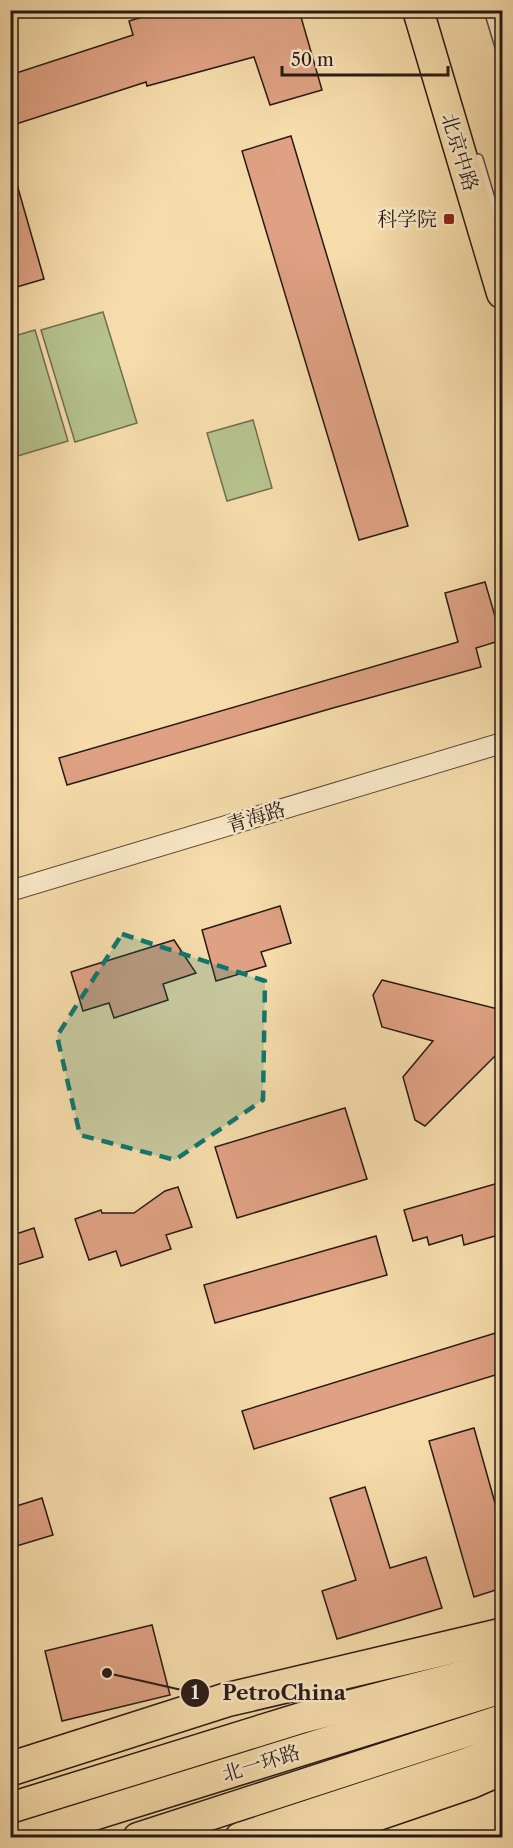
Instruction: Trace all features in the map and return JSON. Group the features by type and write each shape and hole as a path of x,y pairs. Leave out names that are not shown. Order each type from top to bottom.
{"highway":[{"path":"10,1769 226,1700 502,1635"},
{"path":"306,1838 470,1782 502,1768"}],"main road":[{"name":"北京中路","path":"417,10 502,293"},
{"path":"10,1808 301,1718 502,1666"},
{"name":"北一环路","path":"19,1838 502,1688"},
{"name":"北一环路","path":"138,1838 502,1720"},
{"path":"240,1838 502,1750"}],"street":[{"name":"青海路","path":"10,891 502,743"}],"lane":[{"path":"489,10 502,53"},
{"path":"474,148 502,239"}],"highlighted area":[{"path":"122,934 265,981 263,1100 175,1160 80,1135 57,1036"}],"green space":[{"path":"103,312 137,423 75,442 41,330"},
{"path":"35,330 68,441 11,458 11,337"},
{"path":"253,420 272,488 227,501 207,433"}],"building":[{"path":"166,10 299,10 322,90 270,105 254,57 147,86 146,82 10,126 10,75 133,35 129,21"},
{"path":"291,136 408,526 359,540 242,151"},
{"path":"10,181 16,181 44,279 10,289"},
{"path":"485,582 502,640 476,648 481,667 67,785 59,758 458,642 445,593"},
{"path":"280,906 291,943 261,952 266,966 216,981 202,930"},
{"path":"174,940 196,973 163,984 168,1000 114,1018 109,1003 83,1011 71,972"},
{"path":"382,980 502,1010 502,1049 425,1126 415,1120 403,1077 433,1041 382,1027 373,995"},
{"path":"345,1108 367,1179 237,1218 215,1147"},
{"path":"502,1182 502,1234 464,1245 462,1235 429,1245 427,1237 413,1241 404,1210"},
{"path":"178,1187 192,1227 166,1235 171,1249 121,1266 116,1251 89,1260 75,1219 101,1210 102,1213 134,1213 165,1191"},
{"path":"34,1228 43,1257 10,1267 10,1236"},
{"path":"376,1236 387,1275 215,1323 204,1285"},
{"path":"502,1331 502,1373 254,1449 242,1411"},
{"path":"474,1428 502,1528 502,1588 474,1597 429,1441"},
{"path":"365,1487 390,1568 426,1557 442,1608 337,1639 322,1591 356,1580 330,1498"},
{"path":"42,1498 53,1535 10,1548 10,1508"},
{"path":"152,1625 170,1695 62,1721 45,1651"}],"place":[{"name":"科学院","path":"449,219"},
{"name":"PetroChina","path":"107,1673"}]}
